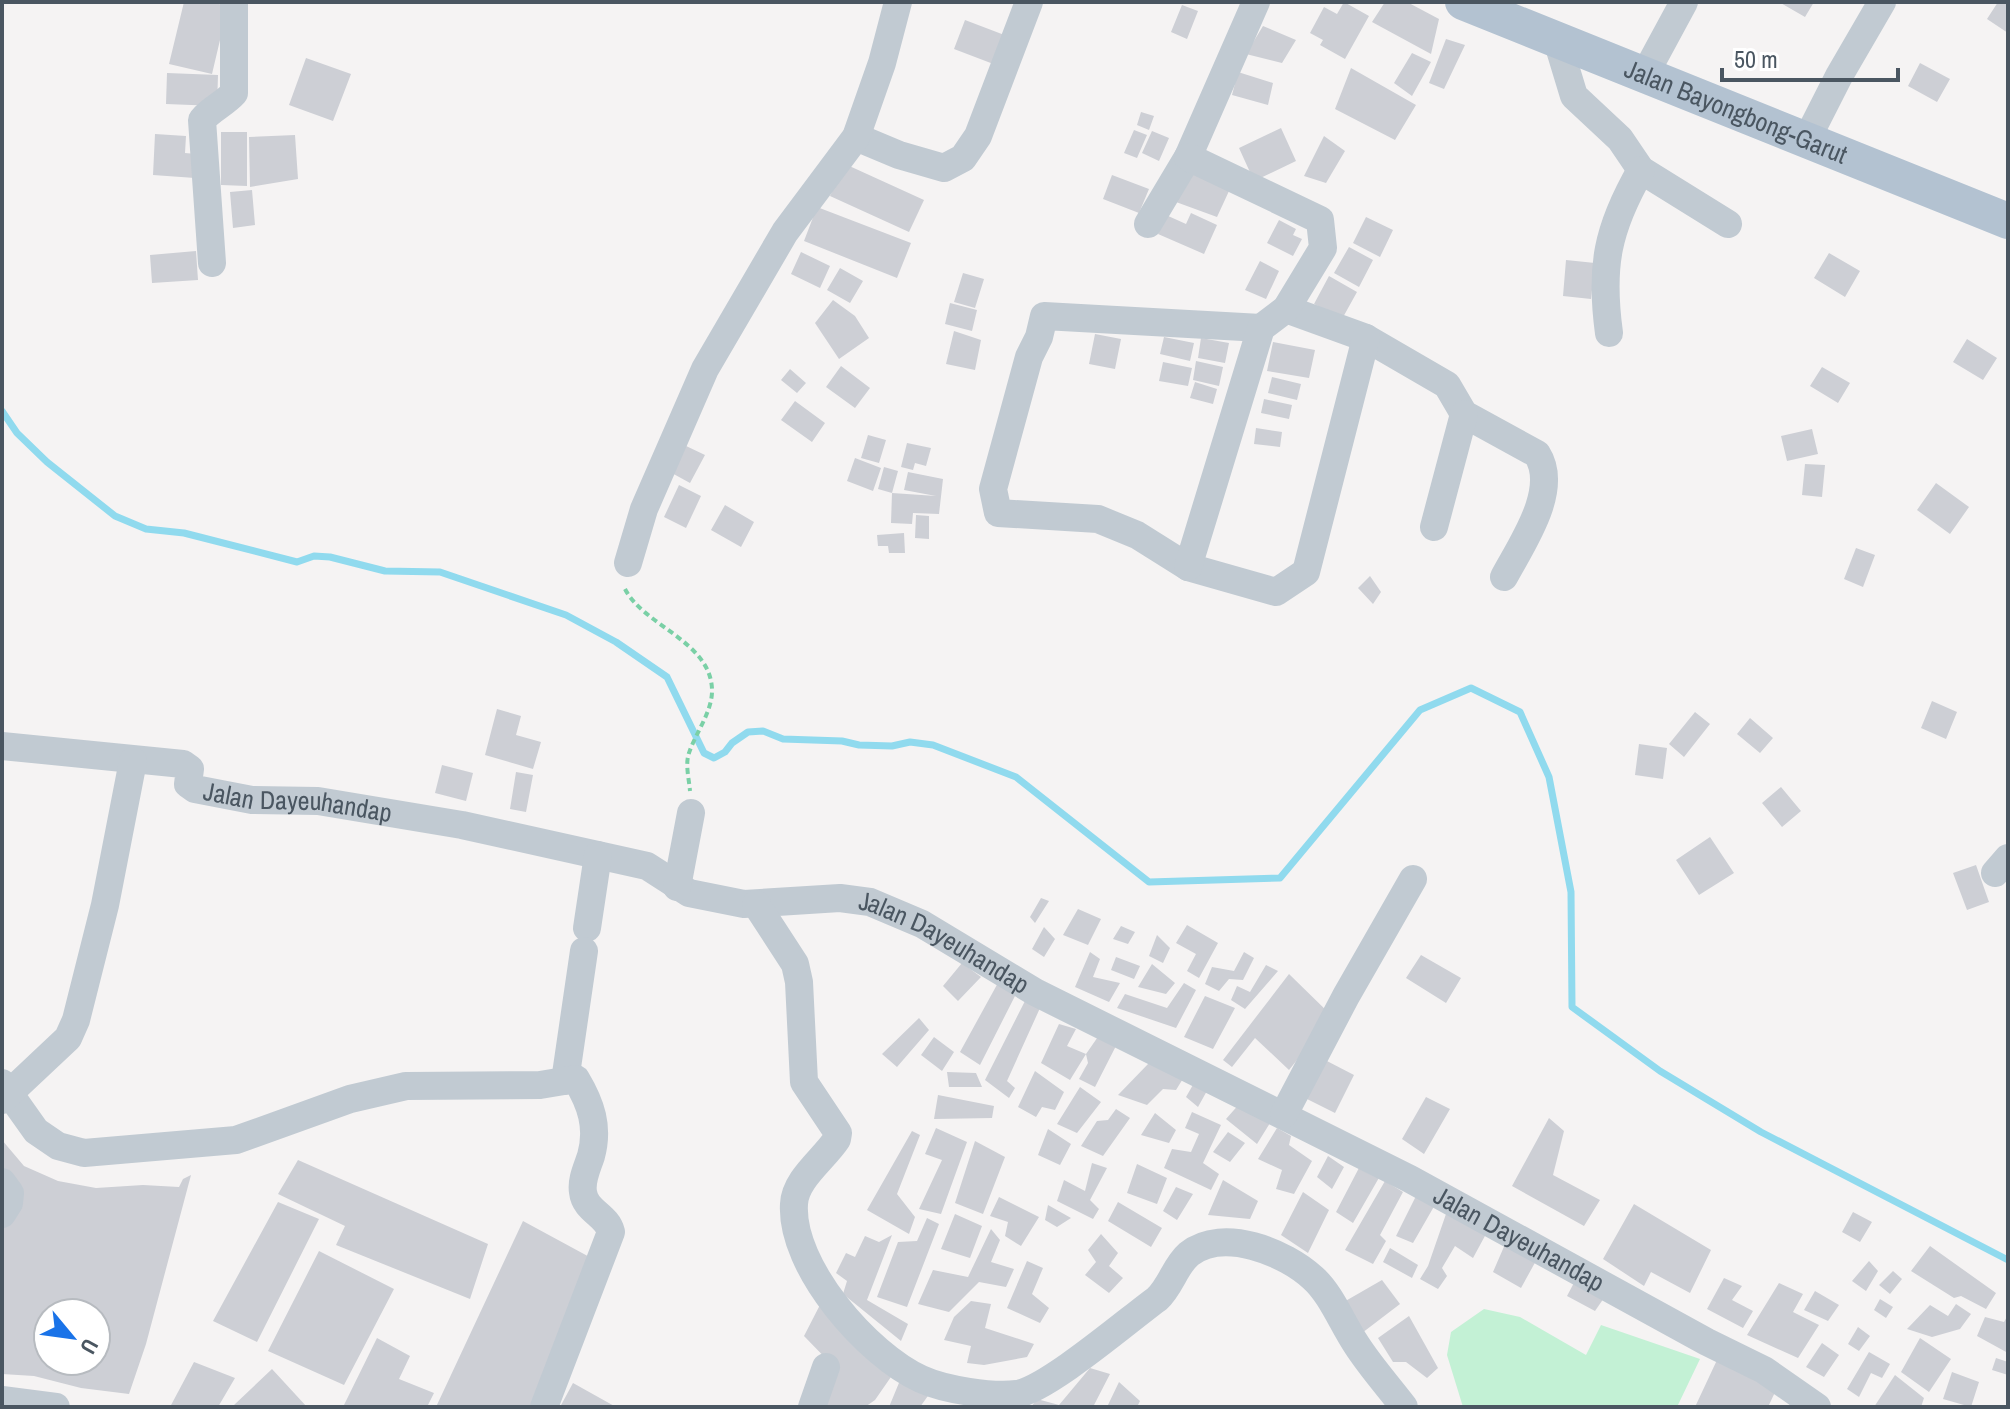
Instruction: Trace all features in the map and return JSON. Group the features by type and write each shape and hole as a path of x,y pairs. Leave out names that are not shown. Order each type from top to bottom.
{"main road":[{"name":"Jalan Bayongbong-Garut","path":"1463,2 2008,221"}],"street":[{"path":"212,263 202,120 207,113 226,103 234,93 234,2"},
{"path":"628,563 644,509 705,369 785,232 856,137 882,63 898,2"},
{"path":"856,137 899,155 944,168 963,158 978,136 1029,2"},
{"path":"1148,224 1188,157 1256,2"},
{"path":"1644,76 1684,2"},
{"path":"1806,141 1882,2"},
{"path":"1557,40 1574,96 1620,139 1641,170 1728,224"},
{"path":"1188,157 1320,220 1323,248 1286,309 1261,328 1188,567"},
{"path":"1609,333 1604,292 1608,253 1624,204 1641,170"},
{"path":"1286,309 1366,338 1447,385 1464,414 1537,454 1545,474 1537,517 1504,577"},
{"path":"1261,328 1044,316 1039,337 1029,357 993,489 998,513 1098,519 1137,535 1188,567 1276,592 1306,572 1366,338"},
{"path":"1434,527 1464,414"},
{"name":"Jalan Dayeuhandap","path":"2,746 183,764 190,769 188,784 195,789 252,800 318,801 462,825 647,866 683,890 750,904 840,898 870,902 922,924 1035,992 1410,1179 1707,1342 1764,1370 1817,1407"},
{"path":"133,761 105,905 76,1020 68,1038 4,1092 36,1131 58,1146 84,1153 236,1140 350,1099 406,1086 540,1085 582,1101"},
{"path":"683,890 691,813"},
{"path":"544,1407 611,1232 607,1222 590,1208 583,1194 593,1147 582,1101 586,940 598,855"},
{"path":"1284,1114 1346,996 1413,879"},
{"path":"750,904 795,964 799,982 804,1082 838,1133 837,1139 803,1181 795,1196 799,1236 810,1264 827,1292 851,1323 882,1353 908,1372 940,1386 1005,1395 1021,1393 1048,1380 1157,1299 1189,1254 1221,1243 1240,1242 1287,1259 1316,1280 1358,1347 1404,1407"},
{"path":"2,1182 10,1193 9,1203 2,1214"},
{"path":"812,1407 826,1367"},
{"path":"2,1400 56,1407"}],"path":[{"path":"628,563 624,586 632,602 686,643 708,672 712,691 687,757 691,813"}],"green space":[{"path":"1484,1309 1520,1317 1586,1355 1601,1325 1700,1359 1677,1407 1463,1407 1447,1355 1451,1332"}],"building":[{"path":"184,2 228,6 212,74 169,64"},
{"path":"1344,2 1369,16 1345,59 1320,45 1323,40 1310,33 1324,7 1337,14"},
{"path":"1385,2 1407,2 1439,19 1431,54 1372,22"},
{"path":"1779,2 1814,2 1805,17"},
{"path":"1998,2 2008,2 2008,33 1987,19"},
{"path":"1182,5 1198,11 1187,39 1171,32"},
{"path":"965,20 1007,36 996,65 954,49"},
{"path":"1263,26 1296,40 1282,63 1246,54"},
{"path":"1446,39 1465,45 1444,89 1429,83"},
{"path":"1412,53 1431,62 1412,96 1394,83"},
{"path":"306,58 351,74 333,121 289,105"},
{"path":"1920,63 1950,79 1937,102 1908,86"},
{"path":"1351,68 1416,105 1395,140 1335,109"},
{"path":"1238,72 1273,83 1268,105 1232,95"},
{"path":"167,73 218,75 217,106 166,104"},
{"path":"1141,112 1154,116 1149,130 1137,125"},
{"path":"1281,128 1296,161 1254,181 1239,148"},
{"path":"1134,130 1147,135 1137,158 1124,153"},
{"path":"1152,131 1169,138 1159,161 1142,153"},
{"path":"221,132 247,132 247,186 221,185"},
{"path":"155,134 186,136 185,153 196,154 195,178 153,175"},
{"path":"295,135 298,179 250,187 249,137"},
{"path":"1324,136 1345,151 1326,183 1304,176"},
{"path":"845,164 924,200 909,232 830,196"},
{"path":"1191,169 1229,191 1217,217 1176,202"},
{"path":"1112,175 1149,189 1139,213 1103,199"},
{"path":"252,190 255,225 233,228 230,192"},
{"path":"817,207 911,243 897,278 804,241"},
{"path":"1191,213 1217,225 1204,254 1158,234 1166,215 1186,224"},
{"path":"1366,217 1393,230 1380,257 1353,243"},
{"path":"1279,220 1296,229 1293,235 1302,239 1293,256 1267,243"},
{"path":"1349,247 1373,260 1359,287 1334,273"},
{"path":"196,251 198,280 152,283 150,255"},
{"path":"801,252 830,266 820,288 791,274"},
{"path":"1829,253 1860,271 1845,297 1814,278"},
{"path":"1566,260 1595,263 1591,299 1563,296"},
{"path":"1260,261 1279,271 1266,299 1245,290"},
{"path":"840,268 863,281 850,303 827,290"},
{"path":"963,273 984,279 975,308 954,302"},
{"path":"1329,276 1357,292 1342,319 1314,304"},
{"path":"833,300 855,316 869,338 839,359 815,323"},
{"path":"950,303 977,310 972,331 945,324"},
{"path":"954,331 981,340 975,370 946,364"},
{"path":"1095,334 1121,339 1115,369 1089,364"},
{"path":"1164,337 1194,343 1190,361 1160,354"},
{"path":"1201,338 1229,343 1225,363 1198,358"},
{"path":"1967,339 1997,358 1983,380 1953,362"},
{"path":"1273,342 1315,350 1309,378 1267,371"},
{"path":"1196,361 1223,367 1219,386 1193,380"},
{"path":"1163,362 1192,368 1188,386 1159,381"},
{"path":"841,366 870,388 855,408 826,387"},
{"path":"1822,367 1850,383 1838,403 1810,386"},
{"path":"790,369 806,383 797,393 781,380"},
{"path":"1272,377 1301,384 1297,400 1268,393"},
{"path":"1195,382 1217,389 1213,404 1190,398"},
{"path":"1264,399 1292,405 1289,419 1261,413"},
{"path":"795,401 825,423 812,442 781,420"},
{"path":"1256,428 1282,432 1280,447 1254,444"},
{"path":"1812,429 1818,454 1787,461 1781,436"},
{"path":"868,435 886,440 879,463 861,458"},
{"path":"907,443 931,448 926,466 915,463 913,470 901,467"},
{"path":"684,445 705,455 690,483 670,472"},
{"path":"855,458 881,468 873,491 847,481"},
{"path":"1805,464 1825,465 1822,497 1802,495"},
{"path":"884,467 898,471 892,493 878,489"},
{"path":"908,472 943,479 939,514 913,513 912,524 891,523 892,493 936,496 904,490"},
{"path":"1936,483 1969,507 1950,534 1917,510"},
{"path":"679,485 701,496 686,528 664,517"},
{"path":"725,505 754,522 741,547 711,530"},
{"path":"916,515 929,516 929,539 915,538"},
{"path":"904,533 905,553 889,553 888,546 878,546 877,535"},
{"path":"1856,548 1875,555 1863,587 1844,579"},
{"path":"1370,576 1381,592 1373,604 1358,588"},
{"path":"1932,701 1957,712 1946,739 1921,728"},
{"path":"497,709 521,716 516,735 541,742 533,769 485,755"},
{"path":"1695,712 1710,724 1684,757 1669,744"},
{"path":"1750,718 1773,738 1760,753 1737,734"},
{"path":"1639,744 1667,748 1663,779 1635,775"},
{"path":"442,765 473,773 466,801 435,793"},
{"path":"516,772 533,775 526,812 510,809"},
{"path":"1781,787 1801,811 1782,827 1762,803"},
{"path":"1710,837 1734,873 1699,895 1676,860"},
{"path":"1976,865 1989,902 1967,910 1953,873"},
{"path":"1041,898 1049,901 1035,923 1030,917"},
{"path":"1078,909 1101,919 1088,945 1063,935"},
{"path":"1187,925 1218,943 1199,978 1187,971 1196,954 1176,943"},
{"path":"1121,926 1135,932 1128,944 1113,939"},
{"path":"1044,927 1055,939 1044,957 1032,949"},
{"path":"1157,935 1170,948 1163,963 1149,956"},
{"path":"1090,952 1100,959 1093,977 1120,983 1109,1002 1075,987"},
{"path":"1244,952 1254,958 1243,980 1229,979 1219,991 1205,984 1212,967 1234,971"},
{"path":"1421,955 1461,978 1446,1003 1406,978"},
{"path":"1116,957 1140,966 1134,979 1111,970"},
{"path":"962,963 981,977 958,1001 943,986"},
{"path":"1152,964 1175,983 1166,994 1138,987"},
{"path":"1266,965 1278,971 1245,1009 1231,1000 1237,986 1250,992"},
{"path":"1289,974 1332,1016 1289,1070 1255,1038 1232,1067 1223,1060"},
{"path":"999,981 1015,996 980,1065 960,1052"},
{"path":"1184,983 1196,990 1176,1028 1117,1008 1125,994 1167,1008"},
{"path":"1205,996 1235,1008 1213,1049 1184,1037"},
{"path":"1027,997 1040,1008 1007,1081 1015,1088 1009,1098 985,1080"},
{"path":"919,1018 929,1030 897,1067 882,1054"},
{"path":"1059,1024 1076,1029 1067,1046 1086,1054 1070,1080 1041,1063"},
{"path":"1102,1031 1118,1042 1095,1087 1079,1079 1088,1063 1086,1054"},
{"path":"934,1037 954,1052 942,1071 921,1055"},
{"path":"1325,1060 1354,1075 1335,1113 1305,1098"},
{"path":"1149,1063 1184,1077 1176,1090 1163,1089 1147,1105 1118,1095"},
{"path":"1035,1071 1064,1092 1055,1110 1042,1107 1036,1117 1018,1107"},
{"path":"947,1072 976,1073 982,1087 949,1087"},
{"path":"1194,1083 1208,1089 1198,1107 1186,1097"},
{"path":"1080,1087 1101,1102 1077,1133 1057,1124"},
{"path":"938,1095 994,1106 992,1118 934,1119"},
{"path":"1426,1097 1450,1109 1424,1154 1402,1139"},
{"path":"1241,1102 1270,1123 1257,1144 1226,1119"},
{"path":"1116,1109 1130,1118 1103,1156 1081,1146 1097,1121 1108,1120"},
{"path":"1192,1112 1221,1125 1203,1163 1219,1174 1211,1190 1164,1168 1172,1149 1191,1152 1199,1134 1185,1128"},
{"path":"1155,1113 1176,1130 1169,1143 1141,1135"},
{"path":"1549,1118 1564,1131 1553,1175 1600,1200 1584,1226 1512,1186"},
{"path":"936,1128 967,1142 941,1214 919,1209 942,1160 925,1154"},
{"path":"1277,1128 1291,1136 1289,1145 1312,1161 1294,1194 1276,1189 1282,1170 1258,1159"},
{"path":"1048,1129 1071,1144 1060,1165 1038,1155"},
{"path":"912,1131 920,1135 897,1194 915,1217 909,1234 867,1210"},
{"path":"1228,1132 1245,1143 1230,1162 1213,1152"},
{"path":"2,1140 24,1166 58,1181 96,1188 143,1185 179,1187 183,1179 191,1175 146,1344 129,1394 81,1388 38,1377 112,1377 112,1297 32,1297 32,1376 2,1374 2,1230 18,1203 2,1170"},
{"path":"975,1141 1005,1157 983,1214 955,1203"},
{"path":"1328,1156 1344,1167 1332,1189 1317,1177"},
{"path":"298,1160 488,1244 470,1299 336,1245 345,1226 278,1194"},
{"path":"1092,1163 1107,1168 1090,1200 1099,1209 1093,1219 1057,1201 1064,1180 1085,1191"},
{"path":"1137,1164 1167,1178 1157,1204 1127,1193"},
{"path":"1360,1166 1380,1176 1353,1223 1336,1212"},
{"path":"1223,1180 1258,1201 1250,1219 1208,1215"},
{"path":"1385,1181 1403,1192 1380,1235 1386,1241 1373,1264 1345,1250"},
{"path":"1176,1187 1193,1194 1177,1220 1163,1211"},
{"path":"1303,1192 1329,1210 1308,1253 1281,1235"},
{"path":"1417,1194 1436,1203 1413,1243 1396,1236"},
{"path":"999,1197 1039,1217 1021,1246 1005,1236 1008,1222 990,1216"},
{"path":"278,1202 319,1219 257,1342 213,1321"},
{"path":"1118,1202 1162,1228 1151,1247 1108,1221"},
{"path":"1634,1204 1711,1250 1690,1293 1651,1272 1644,1286 1603,1259"},
{"path":"1048,1205 1071,1218 1057,1227 1045,1220"},
{"path":"1853,1212 1872,1222 1860,1242 1842,1232"},
{"path":"955,1214 982,1226 970,1258 941,1249"},
{"path":"1446,1214 1486,1234 1473,1258 1455,1246 1442,1268 1447,1276 1438,1289 1420,1279 1428,1266"},
{"path":"927,1218 939,1224 907,1307 877,1297 898,1242 917,1241"},
{"path":"523,1221 595,1260 530,1407 436,1407"},
{"path":"991,1229 1000,1240 991,1262 1014,1269 1006,1287 979,1282 949,1312 918,1304 933,1270 968,1277"},
{"path":"1101,1234 1118,1253 1109,1266 1123,1278 1109,1293 1085,1275 1096,1262 1088,1250"},
{"path":"892,1235 867,1300 908,1324 901,1341 843,1294 847,1281 836,1273 846,1253 855,1257 865,1236 879,1242"},
{"path":"1506,1242 1537,1259 1521,1288 1493,1272"},
{"path":"1930,1246 1996,1293 1986,1309 1961,1296 1954,1298 1911,1271"},
{"path":"1390,1248 1418,1265 1412,1278 1383,1262"},
{"path":"319,1251 394,1289 344,1385 268,1351"},
{"path":"1027,1261 1043,1268 1032,1294 1049,1308 1040,1323 1007,1308"},
{"path":"1869,1261 1878,1271 1866,1291 1852,1281"},
{"path":"1893,1271 1902,1279 1890,1294 1879,1285"},
{"path":"1724,1278 1742,1286 1732,1300 1753,1311 1743,1328 1707,1309"},
{"path":"1576,1279 1606,1295 1595,1311 1567,1296"},
{"path":"1382,1280 1400,1304 1362,1333 1342,1303"},
{"path":"1779,1283 1803,1294 1793,1312 1819,1325 1798,1358 1747,1335"},
{"path":"1815,1291 1839,1305 1828,1321 1804,1310"},
{"path":"1880,1299 1893,1307 1886,1318 1874,1310"},
{"path":"822,1301 893,1374 875,1400 865,1407 822,1407 838,1371 804,1336"},
{"path":"971,1301 991,1304 985,1328 1034,1344 1027,1357 984,1365 967,1363 971,1346 944,1340 954,1317"},
{"path":"1956,1304 1971,1314 1960,1329 1932,1337 1907,1329 1930,1305 1948,1316"},
{"path":"2008,1315 2008,1353 1977,1336 1985,1317 2004,1322"},
{"path":"1409,1316 1438,1368 1427,1378 1406,1362 1393,1362 1378,1338"},
{"path":"1858,1327 1870,1336 1859,1351 1848,1344"},
{"path":"377,1338 410,1356 399,1379 434,1393 427,1407 343,1407"},
{"path":"1920,1338 1951,1359 1929,1392 1901,1372"},
{"path":"1822,1343 1839,1355 1824,1377 1806,1367"},
{"path":"1869,1352 1890,1364 1882,1378 1871,1373 1859,1397 1847,1389"},
{"path":"1996,1358 2008,1362 2008,1375 1992,1370"},
{"path":"1717,1360 1777,1388 1768,1407 1695,1407"},
{"path":"194,1362 235,1378 218,1407 170,1407"},
{"path":"1090,1368 1110,1374 1093,1407 1031,1407 1037,1399 1059,1405"},
{"path":"272,1369 307,1407 234,1405"},
{"path":"1952,1372 1979,1382 1971,1407 1943,1399"},
{"path":"1895,1375 1924,1398 1921,1407 1874,1407"},
{"path":"901,1378 930,1393 920,1407 889,1407"},
{"path":"1119,1382 1140,1401 1137,1407 1107,1407"},
{"path":"573,1383 616,1407 560,1407"}],"waterway":[{"path":"2,411 17,433 47,462 115,516 146,529 184,533 297,562 314,556 330,557 385,571 440,572 566,615 616,642 667,677 704,753 714,758 748,732 763,731 783,739 842,741 859,745 892,746 910,742 933,745 1016,777 1149,882 1280,878 1420,710 1471,688 1520,712 1549,777 1571,892 1572,1007 1660,1071 1761,1132 2008,1260"}]}
